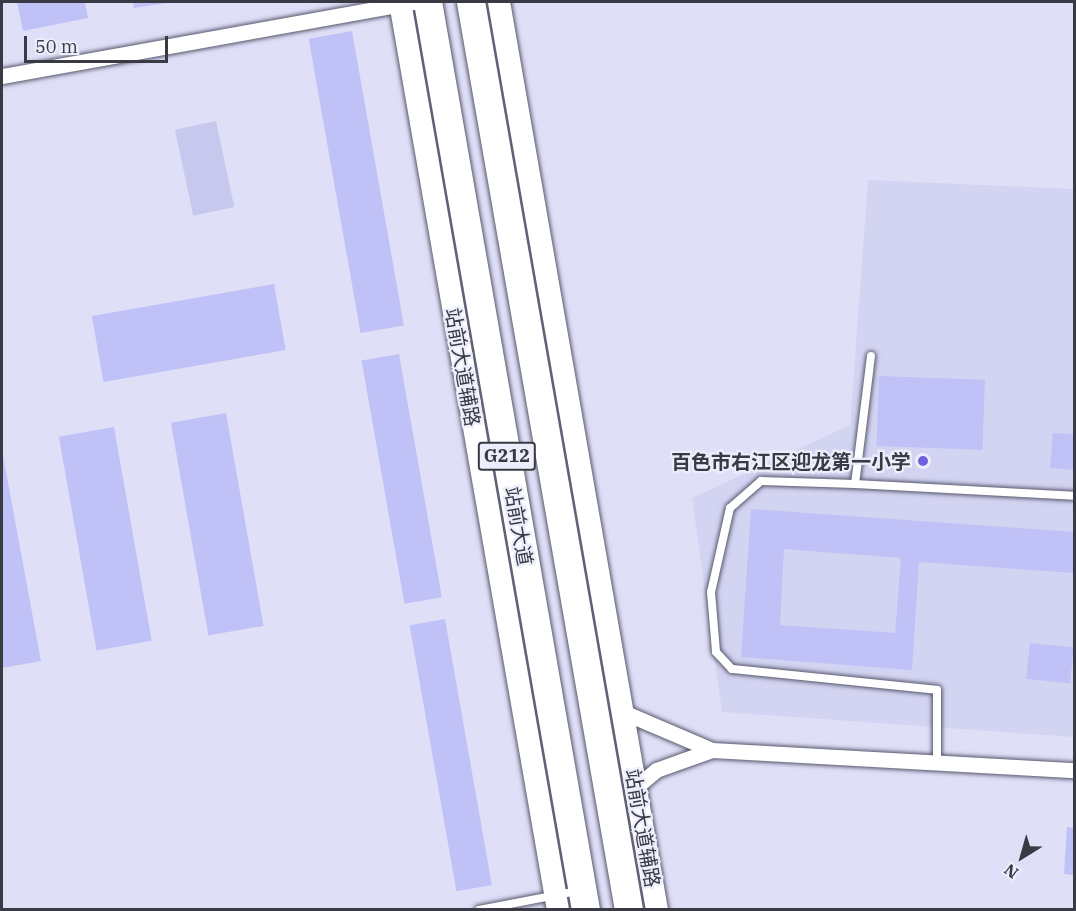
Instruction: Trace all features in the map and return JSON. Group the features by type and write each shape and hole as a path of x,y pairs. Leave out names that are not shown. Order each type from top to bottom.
{"highway":[{"name":"站前大道","path":"411,2 571,901"},
{"name":"G212","path":"471,2 629,909"}],"street":[{"path":"2,76 411,2"},
{"name":"站前大道辅路","path":"499,2 657,909"},
{"path":"623,712 712,750 1074,770"},
{"path":"636,788 656,770 712,750"}],"lane":[{"path":"855,484 871,356"},
{"path":"937,763 937,690 732,669 716,652 711,592 730,508 761,481 1074,496"},
{"path":"479,909 571,901"}],"shaded area":[{"path":"216,121 234,207 193,216 175,130"},
{"name":"百色市右江区迎龙第一小学","path":"868,180 1074,189 1074,737 722,712 692,498 850,425"}],"building":[{"path":"17,2 85,2 88,18 23,31"},
{"path":"133,2 167,2 167,3 134,8"},
{"path":"352,31 404,325 361,333 309,39"},
{"path":"274,284 286,350 103,382 92,316"},
{"path":"399,354 442,597 404,604 362,361"},
{"path":"879,376 985,380 982,450 877,446"},
{"path":"226,413 264,626 208,635 171,423"},
{"path":"114,427 152,641 97,650 59,437"},
{"path":"1053,433 1074,434 1074,470 1050,468"},
{"path":"2,450 41,661 2,668"},
{"path":"751,509 1074,532 1074,573 919,562 912,670 741,657","holes":["784,549 901,558 895,633 780,625"]},
{"path":"445,619 492,885 456,891 410,625"},
{"path":"1030,643 1074,648 1070,683 1026,679"},
{"path":"1067,827 1074,828 1074,875 1064,874"}],"place":[{"name":"百色市右江区迎龙第一小学","path":"923,461"}]}
